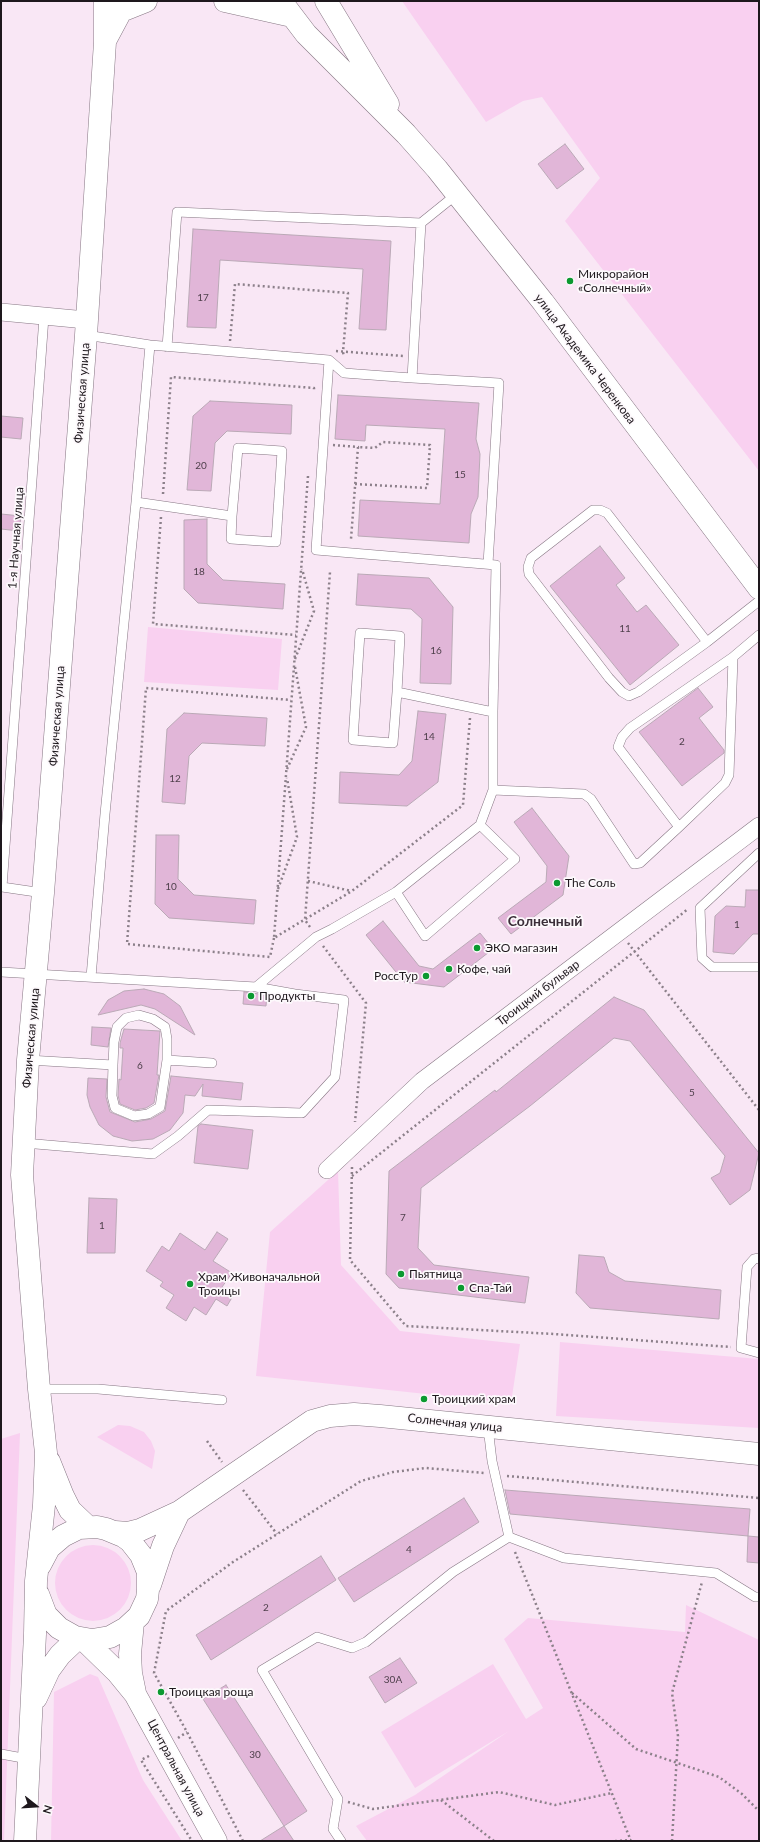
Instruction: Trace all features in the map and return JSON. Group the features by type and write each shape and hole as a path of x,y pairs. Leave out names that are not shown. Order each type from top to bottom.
{"street":[{"name":"Физическая улица","path":"46,1453 39,1389 22,1175 28,1060 43,893 86,327 105,42 105,1"},
{"name":"Физическая улица","path":"105,42 121,11 146,1"},
{"path":"225,1 287,9"},
{"name":"улица Академика Черенкова","path":"326,1 406,134"},
{"name":"улица Академика Черенкова","path":"287,9 306,34 406,134 456,194 543,302 759,588"},
{"path":"1,312 44,317 86,327"},
{"name":"Троицкий бульвар","path":"327,1170 422,1081 759,826"},
{"name":"Солнечная улица","path":"115,1532 128,1533 140,1530 179,1512 312,1422 330,1416 354,1414 488,1426 759,1454"},
{"path":"46,1453 62,1496 70,1510 88,1527"},
{"path":"25,1841 30,1710 37,1581 44,1505 46,1453"},
{"name":"Солнечная улица","path":"148,1590 162,1546 179,1512"},
{"path":"88,1527 97,1527 115,1532 130,1541 141,1555 148,1572 148,1590 143,1608 133,1622 126,1628 110,1637 92,1640 66,1633 52,1622 42,1607 37,1581 44,1555 55,1541 71,1532 88,1527"},
{"name":"Центральная улица","path":"133,1622 130,1654 131,1674 136,1694"},
{"path":"30,1710 49,1670 60,1655 81,1638"},
{"name":"Центральная улица","path":"81,1638 117,1672 136,1694 216,1841"}],"lane":[{"path":"167,347 176,212 421,223 456,194"},
{"path":"412,378 421,223"},
{"name":"1-я Научная улица","path":"43,893 2,887 44,317"},
{"path":"86,327 150,345 329,360 344,373 499,383 488,564"},
{"path":"91,977 105,814 150,345"},
{"path":"256,987 316,937 396,892 480,825 493,790 496,565 316,550 329,360"},
{"path":"238,448 282,451 276,542 231,539 232,516 238,448"},
{"path":"136,502 232,516"},
{"path":"707,642 607,513 600,510 593,510 531,558 528,567 529,574 609,678 622,692 629,696 638,692 707,642 759,601"},
{"path":"360,633 400,636 396,692 393,743 353,740 360,633"},
{"path":"680,827 618,747 622,736 630,728 733,657 759,635"},
{"path":"493,790 584,794 591,799 634,864 640,863 725,784 729,775 733,657"},
{"path":"396,692 493,712"},
{"path":"396,892 425,936 515,859 480,825"},
{"path":"759,853 700,908 702,958 712,966 759,967"},
{"path":"1,972 256,987 295,994 344,1000 335,1077 302,1113 208,1110 178,1136 153,1154 24,1143"},
{"path":"139,1015 153,1019 164,1028 167,1039 167,1060 160,1107 148,1114 134,1116 115,1108 112,1096 113,1065 114,1042 117,1027 126,1018 139,1015"},
{"path":"28,1060 113,1065"},
{"path":"167,1060 212,1063"},
{"path":"759,1258 754,1259 747,1267 741,1348 759,1353"},
{"path":"39,1389 98,1389 222,1400"},
{"path":"488,1426 495,1474 509,1537"},
{"path":"509,1537 564,1558 716,1573 759,1598"},
{"path":"341,1841 333,1828 338,1799 262,1670 317,1637 352,1648 366,1642 453,1572 509,1537"},
{"path":"1,1754 28,1759"}],"path":[{"path":"237,344 230,343 235,284 348,293 343,352 348,373"},
{"path":"403,356 404,348"},
{"path":"335,351 414,357"},
{"path":"314,388 314,396"},
{"path":"331,445 375,448 383,442 430,445 427,488 355,484"},
{"path":"356,544 351,540 358,447"},
{"path":"291,700 146,688 127,944 270,957 274,938 308,474"},
{"path":"277,892 297,837 286,772 306,726 294,663 314,611 301,567"},
{"path":"330,572 306,920 316,937 366,1003 352,1146 350,1260 406,1326 554,1334 741,1348"},
{"path":"274,938 352,891 463,805 471,708"},
{"path":"308,881 352,891"},
{"path":"352,1176 690,908"},
{"path":"620,931 759,1110"},
{"path":"243,1841 192,1742 154,1673 166,1611 233,1562 361,1481 393,1472 426,1468 759,1498"},
{"path":"509,1537 631,1840 615,1841"},
{"path":"672,1841 678,1736 672,1693 704,1572"},
{"path":"571,1692 636,1749 719,1777 742,1794 759,1811"},
{"path":"338,1799 373,1809 499,1792 555,1805 612,1793"},
{"path":"441,1800 494,1841"}],"shaded area":[{"path":"402,1 759,1 759,471 565,221 600,178 542,97 523,101 486,122"},
{"path":"148,627 282,639 278,690 144,682"},
{"path":"338,1171 341,1265 400,1331 520,1344 511,1403 256,1376 270,1232"},
{"path":"560,1342 759,1359 759,1428 556,1416"},
{"path":"118,1425 130,1426 144,1432 151,1441 155,1451 152,1469 97,1437"},
{"path":"20,1433 4,1841 1,1841 1,1439"},
{"path":"86,1545 100,1545 114,1551 125,1562 131,1576 131,1590 128,1598 120,1610 114,1615 100,1621 86,1621 72,1615 61,1604 55,1590 55,1576 61,1562 72,1551"},
{"path":"686,1605 759,1640 759,1841 367,1841 356,1826 415,1795 509,1731 415,1788 381,1732 493,1664 526,1719 543,1708 504,1639 528,1618 685,1632"},
{"path":"90,1674 98,1677 143,1780 182,1841 51,1841 54,1692"}],"building":[{"path":"565,144 584,169 557,189 538,164"},
{"path":"193,229 391,241 386,330 359,329 363,269 220,260 216,328 187,327"},
{"path":"338,395 479,403 476,439 480,454 478,497 471,514 469,543 358,536 360,500 440,504 445,429 366,425 365,441 335,439"},
{"path":"210,401 292,405 291,434 227,431 215,443 211,491 187,490 193,416"},
{"path":"1,416 23,418 21,439 1,437"},
{"path":"1,514 21,516 19,531 1,529"},
{"path":"207,519 207,564 223,580 285,584 283,609 198,603 184,589 184,520"},
{"path":"600,546 625,578 616,585 637,612 646,605 679,645 630,685 550,586"},
{"path":"358,574 429,578 453,607 451,684 420,683 422,619 411,609 356,605"},
{"path":"698,688 713,707 699,718 724,750 724,753 682,786 639,732"},
{"path":"418,711 446,714 438,782 407,806 339,803 340,772 399,775 412,761"},
{"path":"184,713 267,718 265,746 202,743 189,756 185,804 162,802 167,729"},
{"path":"532,808 569,856 563,895 511,934 498,918 546,882 547,866 514,822"},
{"path":"156,835 179,835 178,879 194,895 256,900 254,924 169,918 155,904"},
{"path":"746,890 759,890 759,934 753,934 734,954 713,952 715,916 726,906 745,907"},
{"path":"383,921 419,966 433,969 480,933 493,949 444,987 404,982 366,935"},
{"path":"144,989 164,994 180,1006 195,1035 155,1009 141,1005 98,1015 108,1000 124,991"},
{"path":"244,992 267,995 266,1006 243,1004"},
{"path":"614,997 644,1010 759,1153 750,1190 730,1205 711,1178 720,1173 725,1156 630,1041 614,1038 530,1106 421,1188 418,1248 434,1265 529,1277 525,1303 399,1288 386,1274 389,1171 495,1090 496,1092"},
{"path":"92,1027 111,1028 108,1047 91,1045"},
{"path":"124,1029 160,1031 157,1075 159,1075 154,1103 146,1108 135,1110 120,1104 118,1095 119,1079 121,1080 123,1048 120,1048 120,1043"},
{"path":"171,1076 243,1083 241,1100 202,1096 203,1084 195,1096 185,1095 183,1113 170,1130 153,1139 132,1141 113,1136 99,1125 90,1107 87,1095 88,1078 107,1079 106,1097 110,1112 135,1122 151,1119 165,1111"},
{"path":"201,1124 253,1130 248,1169 194,1163 198,1126"},
{"path":"89,1198 117,1199 115,1253 87,1253"},
{"path":"217,1232 228,1239 213,1261 232,1273 222,1287 234,1294 227,1306 216,1299 206,1315 194,1307 186,1321 166,1308 174,1295 160,1286 163,1282 146,1271 162,1246 169,1251 180,1233 205,1250"},
{"path":"579,1255 604,1257 609,1272 625,1281 721,1290 719,1319 590,1308 576,1293"},
{"path":"505,1490 750,1509 748,1536 510,1514"},
{"path":"464,1498 479,1522 354,1602 338,1578"},
{"path":"748,1536 759,1537 759,1563 747,1562"},
{"path":"321,1556 336,1580 211,1660 196,1635"},
{"path":"400,1658 417,1683 385,1703 369,1677"},
{"path":"226,1685 307,1811 284,1826 203,1699"},
{"path":"284,1826 294,1841 260,1841"}],"place":[{"name":"Микрорайон «Солнечный»","path":"570,281"},
{"name":"The Соль","path":"557,883"},
{"name":"ЭКО магазин","path":"477,948"},
{"name":"Кофе, чай","path":"449,969"},
{"name":"РоссТур","path":"426,976"},
{"name":"Продукты","path":"251,996"},
{"name":"Пьятница","path":"401,1274"},
{"name":"Храм Живоначальной Троицы","path":"190,1284"},
{"name":"Спа-Тай","path":"461,1288"},
{"name":"Троицкий храм","path":"424,1399"},
{"name":"Троицкая роща","path":"161,1692"}],"district":[{"name":"Солнечный","path":"545,921"}]}
